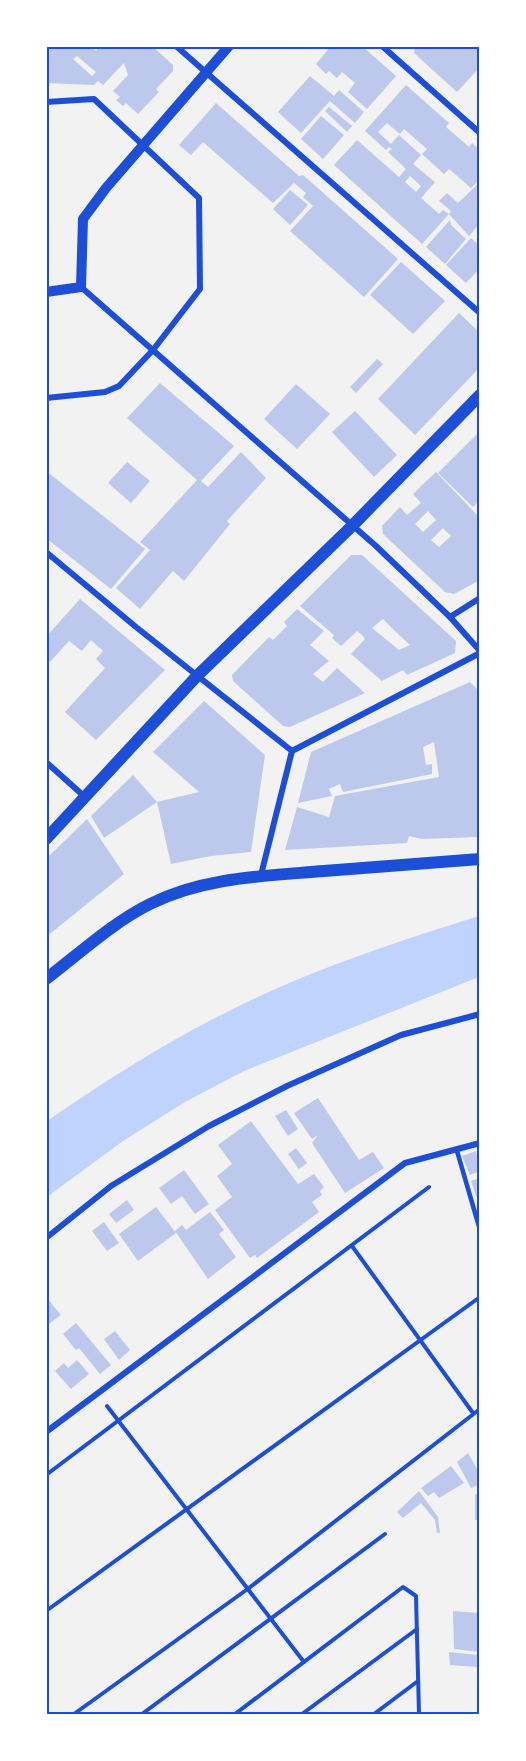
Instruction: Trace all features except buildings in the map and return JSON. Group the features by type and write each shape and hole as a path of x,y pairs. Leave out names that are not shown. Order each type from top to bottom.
{"main road":[{"path":"46,839 197,676 352,526 480,395"},
{"path":"46,979 114,926 150,904 202,885 261,876 480,859"}],"street":[{"path":"176,46 480,313"},
{"path":"81,287 83,219 142,146 229,46"},
{"path":"382,46 480,133"},
{"path":"46,102 94,99 199,198 200,289 153,350 113,389 46,398"},
{"path":"46,292 81,287 352,526 450,617 480,652 292,751 261,876"},
{"path":"46,552 292,751"},
{"path":"450,617 480,598"},
{"path":"46,762 85,797"},
{"path":"46,1238 111,1186 209,1126 287,1086 400,1035 480,1014"},
{"path":"46,1432 405,1163 457,1151 480,1143"}],"lane":[{"path":"457,1151 480,1230"}],"path":[{"path":"46,1475 429,1187"},
{"path":"352,1246 474,1413"},
{"path":"46,1611 480,1297"},
{"path":"98,1394 304,1662"},
{"path":"74,1714 249,1588 480,1408"},
{"path":"142,1714 386,1534"},
{"path":"235,1714 403,1587 416,1596 419,1714"},
{"path":"302,1714 417,1629"},
{"path":"374,1714 418,1681"}],"water":[{"path":"479,916 479,977 244,1071 185,1102 123,1141 47,1197 47,1121 133,1064 200,1026 285,985 349,959"}]}
